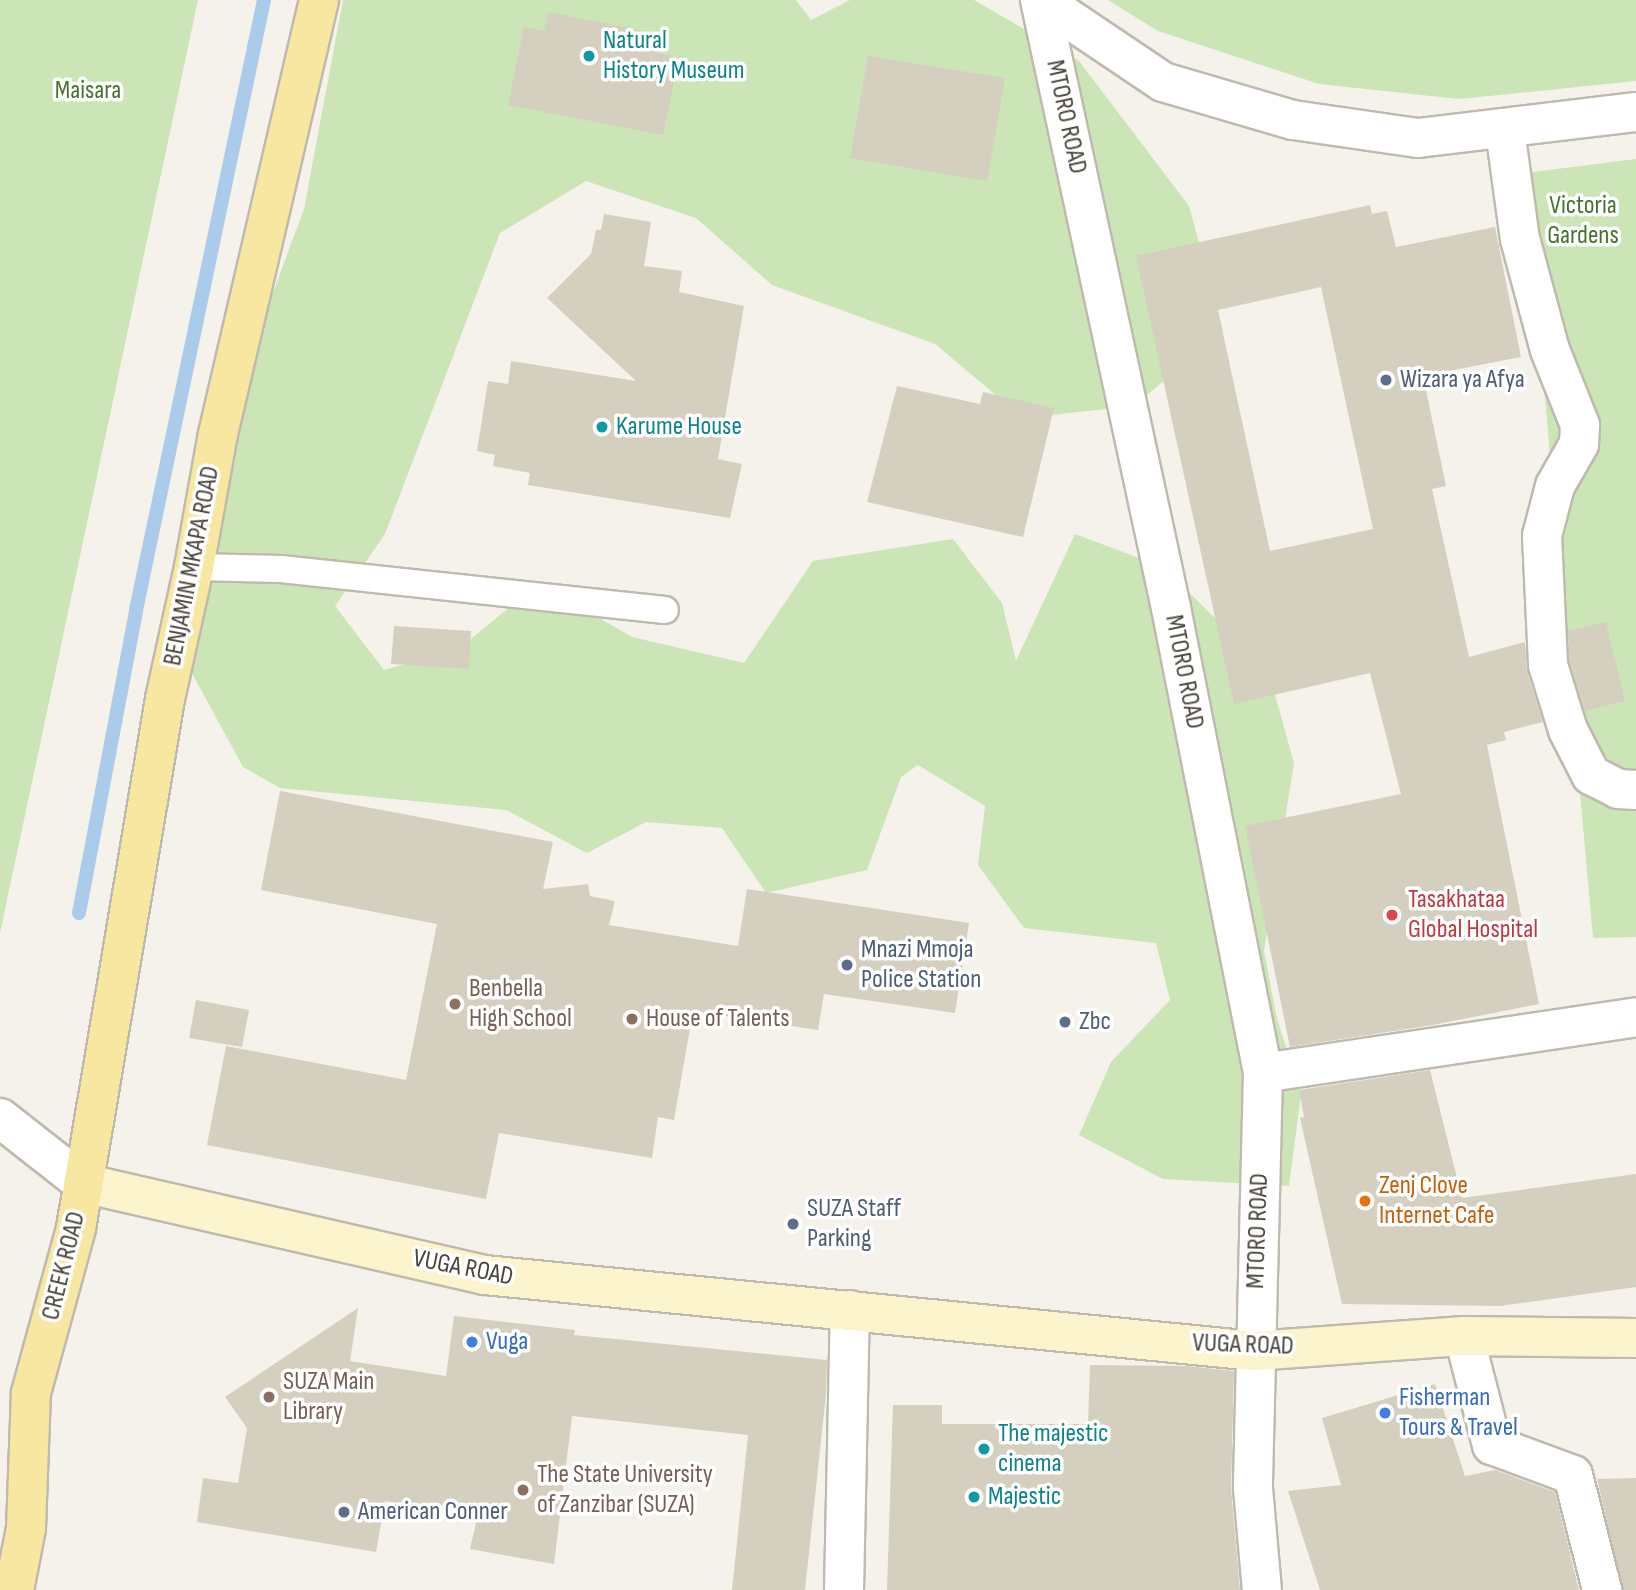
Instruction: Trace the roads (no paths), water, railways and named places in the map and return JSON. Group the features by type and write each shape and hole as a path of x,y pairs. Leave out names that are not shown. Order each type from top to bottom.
{"main road":[{"name":"BENJAMIN MKAPA ROAD","path":"93,1138 165,699 194,567 218,434 319,0"},
{"name":"CREEK ROAD","path":"0,1451 31,1393 76,1228 93,1138"},
{"name":"VUGA ROAD","path":"83,1183 485,1275 1254,1351 1464,1336 1636,1338"},
{"name":"CREEK ROAD","path":"14,1590 26,1528 31,1393"}],"street":[{"path":"1041,0 1163,82 1293,120 1418,138 1505,130 1636,111"},
{"name":"MTORO ROAD","path":"1041,0 1168,594 1263,1073 1254,1351 1253,1488 1262,1590"},
{"path":"1505,130 1520,239 1550,350 1580,425 1579,444 1555,486 1542,536 1548,665 1568,730 1591,775 1618,789 1636,790"},
{"path":"1263,1073 1636,1017"},
{"path":"0,1118 83,1183"},
{"path":"844,1590 850,1310"},
{"path":"1464,1336 1492,1445 1573,1475 1602,1590"}],"lane":[{"path":"194,567 281,569 665,610"}],"waterway":[{"path":"79,913 136,610 264,0"}],"place":[{"name":"Natural History Museum","path":"589,56"},
{"name":"Wizara ya Afya","path":"1386,380"},
{"name":"Karume House","path":"602,427"},
{"name":"Tasakhataa Global Hospital","path":"1392,915"},
{"name":"Mnazi Mmoja Police Station","path":"847,965"},
{"name":"Benbella High School","path":"455,1004"},
{"name":"House of Talents","path":"632,1019"},
{"name":"Zbc","path":"1065,1022"},
{"name":"Zenj Clove Internet Cafe","path":"1365,1201"},
{"name":"SUZA Staff Parking","path":"793,1224"},
{"name":"Vuga","path":"472,1342"},
{"name":"SUZA Main Library","path":"269,1397"},
{"name":"Fisherman Tours & Travel","path":"1385,1413"},
{"name":"The majestic cinema","path":"984,1449"},
{"name":"The State University of Zanzibar (SUZA)","path":"523,1490"},
{"name":"Majestic","path":"974,1497"},
{"name":"American Conner","path":"344,1512"}],"park label":[{"name":"Maisara","path":"88,91"},
{"name":"Victoria Gardens","path":"1583,221"}]}
